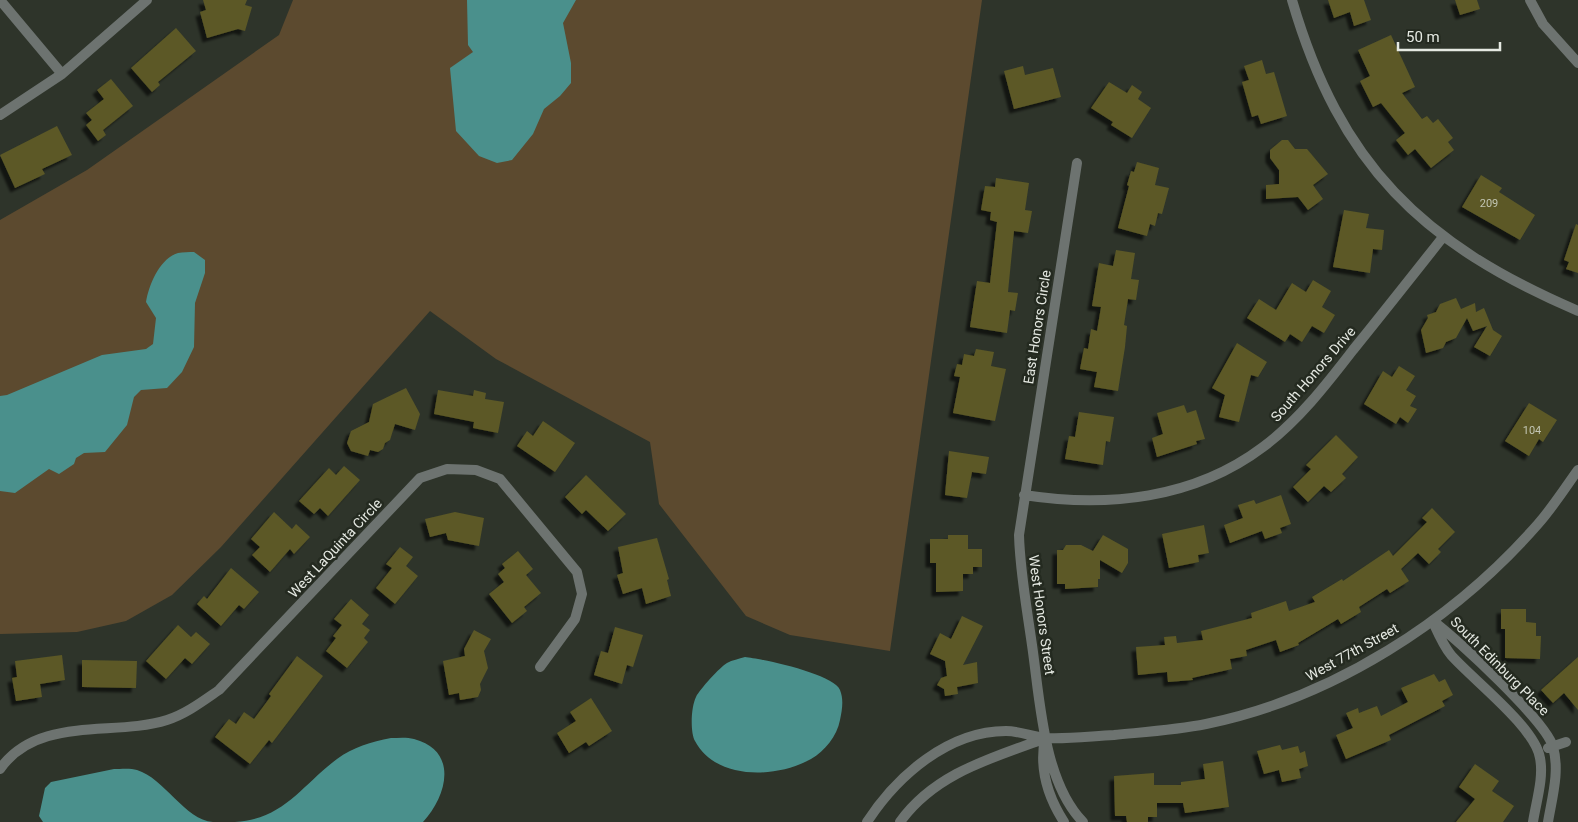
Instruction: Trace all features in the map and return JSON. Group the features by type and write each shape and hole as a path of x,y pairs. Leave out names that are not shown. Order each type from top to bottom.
{"street":[{"path":"0,0 62,74"},
{"path":"0,114 62,74 147,0"},
{"path":"1292,0 1320,81 1351,137 1391,190 1443,237 1466,254 1513,281 1578,311"},
{"path":"1530,0 1543,24 1578,63"},
{"name":"East Honors Circle","path":"1024,495 1077,163"},
{"name":"South Honors Drive","path":"1024,495 1076,502 1148,497 1197,483 1239,463 1262,448 1288,427 1336,371 1443,237"},
{"name":"West LaQuinta Circle","path":"0,768 22,747 48,737 73,730 133,727 158,722 193,708 219,690 420,478 447,469 476,470 500,479 577,572 582,594 575,618 540,667"},
{"name":"West 77th Street","path":"868,822 891,790 912,770 952,744 987,733 1005,731 1046,738 1170,730 1206,724 1256,710 1317,689 1386,652 1433,621 1490,574 1539,523 1578,470"},
{"name":"West Honors Street","path":"1024,495 1020,520 1019,550 1046,738"},
{"name":"South Edinburg Place","path":"1433,621 1462,645 1534,718 1553,746 1556,764 1548,822"},
{"name":"South Edinburg Place","path":"1433,621 1440,638 1451,654 1524,728 1539,751"},
{"path":"1046,738 1042,754 1044,774 1048,792 1064,822"},
{"path":"1046,738 1062,787 1070,804 1083,822"},
{"name":"West 77th Street","path":"900,822 932,788 951,776 985,760 1046,738"},
{"path":"1533,822 1541,770 1539,751 1566,742"}],"shaded area":[{"path":"293,0 982,0 890,651 790,635 746,616 659,504 650,442 496,359 430,311 221,547 172,595 126,621 77,632 0,634 0,220 87,170 279,35"}],"water":[{"path":"467,0 576,0 563,23 571,63 571,83 560,96 544,109 533,134 512,160 497,163 479,156 456,131 450,68 473,52 468,45"},
{"path":"194,252 205,260 205,273 195,303 194,347 182,372 167,388 141,390 134,397 127,425 105,452 84,453 76,458 74,464 59,474 49,469 15,493 0,491 0,396 7,395 102,355 146,349 153,344 156,318 146,302 152,281 160,267 171,256 178,253"},
{"path":"745,657 781,664 812,673 835,684 840,690 842,698 841,716 836,732 826,747 816,756 782,770 748,772 732,769 717,763 705,754 695,741 692,732 692,719 696,697 715,673 724,665"},
{"path":"391,738 411,738 428,745 438,753 443,764 443,787 438,800 423,822 235,822 252,820 267,815 291,800 324,769 349,751 376,741"},
{"path":"114,769 135,769 147,774 193,814 203,820 213,822 43,822 39,816 45,788 51,782"}],"building":[{"path":"203,0 247,0 245,5 252,7 245,31 238,29 207,38 200,12 206,10"},
{"path":"1328,0 1364,0 1371,20 1354,26 1350,12 1334,18"},
{"path":"1455,0 1477,0 1480,9 1460,15"},
{"path":"176,28 196,51 158,82 160,85 152,92 131,68"},
{"path":"1391,35 1415,87 1402,93 1422,119 1427,116 1433,123 1438,119 1453,138 1448,142 1454,150 1431,168 1415,149 1408,155 1396,140 1405,133 1381,103 1373,107 1360,81 1370,76 1358,50"},
{"path":"1262,60 1266,74 1274,72 1287,116 1261,124 1258,115 1252,117 1242,82 1249,80 1244,66"},
{"path":"1023,66 1025,75 1053,68 1061,97 1014,109 1004,71"},
{"path":"111,79 133,106 103,130 106,135 98,141 86,125 92,120 86,113 104,99 97,90"},
{"path":"1109,82 1127,93 1132,85 1142,92 1138,99 1151,108 1132,138 1111,125 1113,122 1091,108"},
{"path":"57,126 72,155 42,169 45,174 15,188 0,155"},
{"path":"1282,140 1288,140 1295,149 1307,149 1328,174 1313,185 1323,199 1308,210 1298,197 1266,199 1266,185 1279,184 1279,170 1270,158 1270,150"},
{"path":"1137,162 1159,168 1155,185 1169,188 1162,214 1158,213 1155,226 1150,224 1147,236 1118,228 1131,171 1134,172"},
{"path":"1481,175 1502,188 1499,192 1535,215 1520,240 1462,207"},
{"path":"996,178 1029,183 1025,210 1032,211 1028,233 1014,231 1008,292 1018,293 1015,311 1010,310 1007,333 970,327 977,281 990,283 997,222 990,220 991,212 981,210 985,186 995,187"},
{"path":"1344,210 1369,214 1366,228 1384,230 1382,250 1373,249 1370,273 1333,267"},
{"path":"1576,224 1578,225 1578,273 1566,269 1569,262 1564,260"},
{"path":"1116,250 1135,253 1131,279 1139,280 1136,300 1128,299 1124,325 1127,326 1125,347 1118,391 1094,387 1097,372 1080,369 1084,348 1088,349 1091,329 1097,331 1101,307 1092,306 1099,263 1113,266"},
{"path":"1313,280 1331,291 1322,307 1335,315 1324,333 1312,326 1302,342 1290,334 1285,342 1247,318 1259,299 1276,310 1292,283 1306,292"},
{"path":"1456,298 1461,309 1475,303 1476,312 1484,308 1493,330 1502,336 1490,356 1474,347 1487,326 1473,331 1467,318 1456,338 1446,342 1443,348 1426,353 1421,330 1428,318 1427,315 1436,312 1440,304"},
{"path":"1237,343 1267,362 1258,377 1251,375 1239,422 1219,417 1225,395 1212,388"},
{"path":"976,349 994,352 991,366 1006,369 995,421 953,413 960,377 954,376 957,364 962,365 964,354 974,356"},
{"path":"1399,366 1415,376 1406,390 1416,396 1410,406 1417,409 1408,423 1400,417 1396,424 1364,404 1383,371 1392,377"},
{"path":"406,388 420,414 415,430 395,424 390,440 385,443 383,449 378,452 370,450 368,456 351,451 347,443 351,431 369,422 373,404"},
{"path":"438,390 473,396 474,390 486,393 485,399 504,402 498,433 473,428 474,422 434,414"},
{"path":"1529,403 1557,420 1543,442 1539,439 1529,456 1505,441"},
{"path":"1184,405 1187,413 1196,410 1205,439 1196,441 1197,444 1157,457 1152,438 1163,434 1157,413"},
{"path":"1079,412 1114,417 1110,442 1106,441 1103,465 1065,459 1069,436 1075,437"},
{"path":"543,421 575,443 555,472 517,446 527,431 533,436"},
{"path":"1336,435 1358,457 1342,474 1346,478 1331,492 1324,486 1308,502 1293,487 1311,469 1306,465"},
{"path":"949,451 989,457 986,474 972,472 967,498 945,495"},
{"path":"344,466 360,480 328,516 320,508 314,514 299,501 329,468 336,475"},
{"path":"586,475 626,514 608,531 586,510 582,514 565,497"},
{"path":"1281,495 1291,524 1280,528 1282,533 1265,539 1262,531 1230,543 1224,525 1243,518 1238,505 1254,500 1256,504"},
{"path":"1432,508 1455,532 1438,549 1441,552 1429,564 1418,553 1401,569 1409,581 1390,593 1387,589 1359,607 1361,612 1341,624 1338,619 1298,643 1299,645 1280,652 1276,640 1246,650 1247,656 1230,659 1232,669 1192,678 1193,680 1168,682 1167,672 1138,675 1136,647 1165,645 1164,637 1176,636 1177,643 1203,640 1201,631 1252,618 1251,613 1286,601 1289,611 1315,602 1312,597 1342,579 1343,581 1389,550 1393,556 1427,522 1422,518"},
{"path":"274,512 292,529 296,524 310,537 294,554 290,549 270,572 252,555 260,547 251,539"},
{"path":"455,512 484,518 479,546 448,540 446,533 430,537 425,519"},
{"path":"1204,525 1209,553 1198,555 1199,562 1169,568 1162,534"},
{"path":"948,535 968,535 968,549 982,549 982,567 973,567 973,574 963,574 963,591 936,592 936,563 930,563 930,539 948,539"},
{"path":"1103,535 1128,549 1128,563 1122,573 1100,560 1098,587 1065,589 1065,584 1057,584 1057,550 1063,550 1066,545 1081,545 1093,551"},
{"path":"657,538 669,579 667,580 671,596 646,604 642,588 623,594 617,575 623,573 618,547"},
{"path":"400,547 413,557 406,566 418,576 395,604 376,588 392,568 386,564"},
{"path":"518,551 533,569 526,575 541,593 524,607 527,611 512,623 489,594 504,582 498,574 505,568 502,564"},
{"path":"231,568 259,592 244,609 239,605 221,626 197,604 204,596 207,599"},
{"path":"351,599 369,615 362,624 370,630 364,638 368,642 347,668 326,651 336,638 333,636 342,625 334,619"},
{"path":"1501,609 1526,609 1526,622 1536,623 1536,636 1541,636 1540,659 1505,658 1505,629 1501,629"},
{"path":"962,616 983,626 963,665 977,662 978,683 957,687 958,694 945,696 944,689 937,685 941,678 947,676 945,661 930,654 940,633 951,639"},
{"path":"178,625 191,637 196,632 210,644 192,664 185,658 166,679 146,661"},
{"path":"615,627 643,635 633,667 627,665 622,684 594,675 601,651 608,653"},
{"path":"474,630 491,639 484,651 488,668 480,684 481,690 478,697 460,700 459,693 449,695 443,661 465,656 464,649"},
{"path":"62,655 65,680 40,684 42,697 16,701 12,678 17,677 15,661"},
{"path":"297,656 323,676 272,743 269,740 250,764 215,737 229,719 236,724 244,712 254,719 271,696 269,694"},
{"path":"1578,657 1578,710 1564,693 1553,703 1541,690"},
{"path":"82,660 137,661 136,688 82,687"},
{"path":"1434,674 1439,682 1445,679 1453,695 1442,701 1445,706 1389,735 1391,740 1346,759 1336,735 1353,728 1346,713 1358,708 1359,713 1377,706 1381,716 1408,702 1401,688"},
{"path":"591,698 612,731 589,746 586,742 569,753 557,733 576,721 570,712"},
{"path":"1280,745 1282,750 1298,746 1300,753 1305,751 1308,766 1299,769 1301,778 1282,782 1279,770 1264,774 1257,751"},
{"path":"1223,761 1229,807 1185,813 1183,803 1157,803 1157,817 1148,817 1148,822 1127,822 1126,816 1115,816 1114,776 1154,773 1154,785 1181,785 1181,782 1205,779 1203,764"},
{"path":"1475,764 1499,781 1492,791 1514,806 1503,822 1456,822 1475,799 1459,787"}]}
